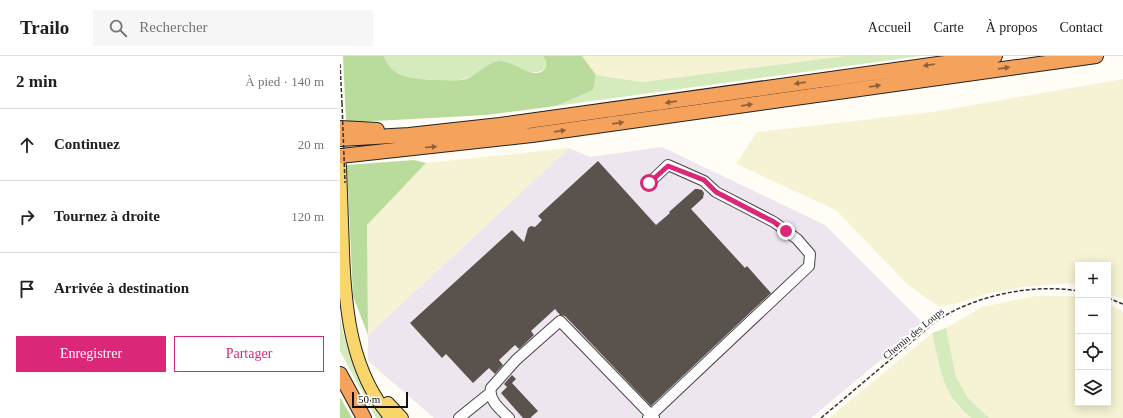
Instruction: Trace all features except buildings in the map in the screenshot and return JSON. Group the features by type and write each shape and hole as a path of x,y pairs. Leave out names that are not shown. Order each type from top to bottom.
{"highway":[{"path":"340,139 440,132 529,121 995,56"},
{"path":"340,155 524,136 1096,56"},
{"path":"340,128 372,130 410,129 529,121"},
{"path":"340,374 364,418"}],"main road":[{"path":"340,166 343,183 346,301 351,333 364,375 370,388 391,418"},
{"path":"358,357 374,384 402,418"}],"lane":[{"path":"459,418 490,393 493,385 516,360 560,321 651,417 809,266 810,254 797,239 774,222 716,192 704,180 668,166 649,183"},
{"path":"490,393 493,401 509,418"}],"path":[{"path":"340,64 343,183"},
{"name":"Chemin des Loups","path":"821,418 935,322 954,310 982,300 1014,292 1035,290 1075,291"},
{"path":"1111,299 1123,304"}],"shaded area":[{"path":"582,56 845,56 642,82 596,75"},
{"path":"1123,79 1123,299 1111,295 1111,262 1075,262 1075,285 1069,283 1023,287 990,293 955,304 938,306 908,285 836,210 736,164 757,132 932,112"},
{"path":"662,147 825,225 924,324 811,418 434,418 368,361 368,335 569,148 590,157"},
{"path":"569,148 368,335 367,225 426,163"},
{"path":"1035,296 1075,296 1075,406 1111,406 1111,306 1123,311 1123,418 989,418 968,398 956,377 946,328 982,307"},
{"path":"932,333 945,382 958,406 971,418 829,418"}],"green space":[{"path":"343,56 384,56 393,70 406,77 463,80 496,61 510,63 526,71 536,73 543,71 546,67 546,62 543,56 582,56 596,75 593,90 556,106 486,115 356,122 346,121"},
{"path":"384,56 543,56 546,63 543,70 536,72 529,72 507,65 494,64 461,80 452,81 414,79 406,77 393,70"},
{"path":"845,56 921,56 556,106 592,90 596,75 642,82"},
{"path":"414,160 426,163 367,225 368,335 353,296 347,165"},
{"path":"340,316 346,343 355,368 368,393 385,418 376,418 340,351"},
{"path":"946,328 956,377 968,398 989,418 971,418 958,405 948,389 941,371 932,333"},
{"path":"340,397 352,418 340,418"}],"route":[{"path":"649,183 668,166 704,180 716,192 774,222 786,231"}]}
